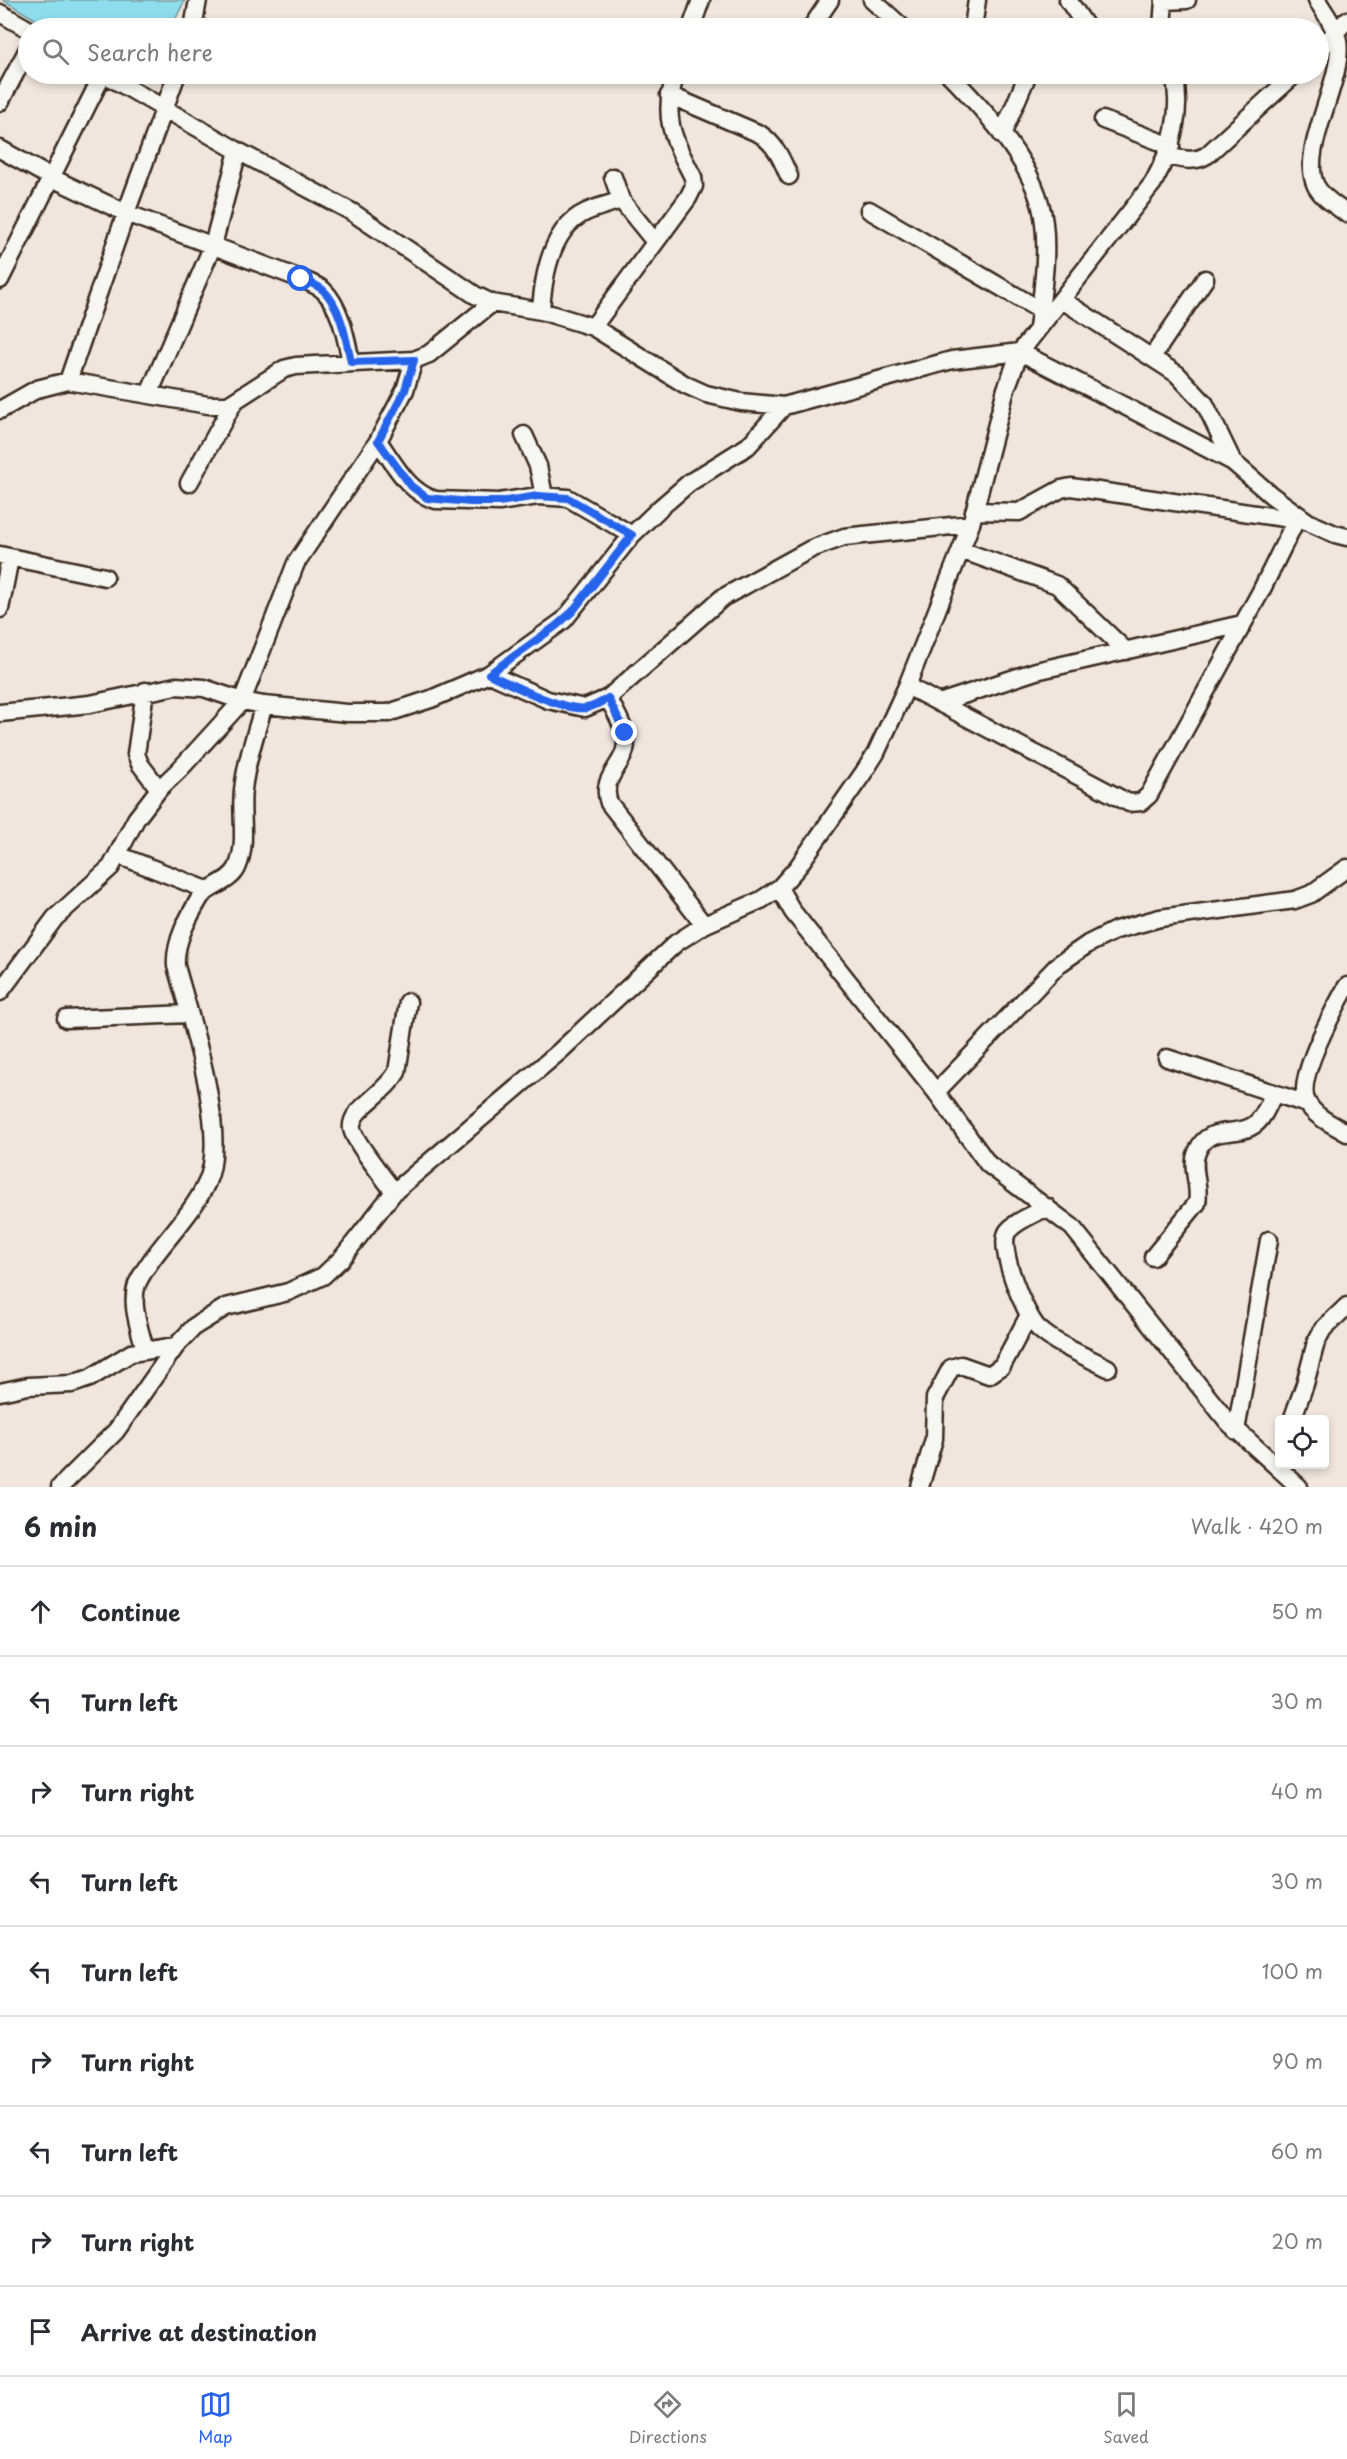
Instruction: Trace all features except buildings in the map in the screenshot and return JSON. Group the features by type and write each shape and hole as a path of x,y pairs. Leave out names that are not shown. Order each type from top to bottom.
{"street":[{"path":"195,18 198,0"},
{"path":"695,18 701,0"},
{"path":"818,18 830,0"},
{"path":"872,0 892,18"},
{"path":"975,18 977,0"},
{"path":"1068,0 1081,18"},
{"path":"1163,18 1164,0 1187,0"},
{"path":"1317,0 1327,18"},
{"path":"0,13 18,23"},
{"path":"1329,41 1347,20"},
{"path":"1329,21 1336,34 1343,59 1324,107 1313,161 1313,172 1319,192 1347,214"},
{"path":"0,102 18,68"},
{"path":"0,280 99,84"},
{"path":"121,84 238,151 352,212 475,295 492,303 541,311 593,327 686,385 706,394 741,402 784,406 952,360 1020,352 1233,462 1302,521"},
{"path":"69,381 126,213 173,84"},
{"path":"593,327 688,198 694,186 693,177 669,122 669,95 673,84"},
{"path":"961,84 1024,166 1037,194 1044,222 1045,252 1038,329"},
{"path":"1002,135 1024,84"},
{"path":"60,1487 116,1431 176,1346 195,1326 226,1307 288,1292 323,1276 342,1257 394,1192 559,1052 676,943 704,925 761,900 779,888 797,868 876,753 907,686 973,517 1006,389 1020,352 1153,183 1169,151 1178,111 1176,84"},
{"path":"1103,120 1169,151 1191,160 1199,160 1284,84"},
{"path":"669,95 760,134 778,151 789,176"},
{"path":"0,149 50,177 126,213 322,289 341,323 351,362"},
{"path":"149,394 213,245 238,151"},
{"path":"613,177 621,200 655,242"},
{"path":"541,311 544,272 553,250 568,227 584,213 621,200"},
{"path":"869,210 1040,310"},
{"path":"1152,357 1205,279"},
{"path":"1062,300 1177,374 1204,404 1233,462"},
{"path":"0,410 37,389 69,381 208,405 228,405 284,369 310,364 414,360 429,354 492,303"},
{"path":"0,992 47,927 101,877 118,855 136,819 159,789 180,770 242,701 296,563 378,441 405,390 414,360"},
{"path":"189,483 234,402"},
{"path":"0,713 90,704 145,691 190,686 264,705 346,713 388,713 409,707 489,674 556,626 572,612 632,535 689,483 748,446 784,406"},
{"path":"524,435 538,466 544,496"},
{"path":"378,441 411,486 427,498 499,502 544,496 568,498 579,502 632,535"},
{"path":"489,674 548,700 585,708 608,698 722,598 811,549 844,537 1019,512 1061,489 1071,487 1302,521 1347,537"},
{"path":"907,686 1129,803 1141,802 1149,795 1242,624 1302,521"},
{"path":"961,550 1057,585 1126,651"},
{"path":"0,609 5,557 105,577"},
{"path":"939,703 1036,671 1242,624"},
{"path":"145,691 136,754 140,764 159,789"},
{"path":"608,698 625,733 626,745 608,780 605,792 609,803 704,925"},
{"path":"145,1350 136,1313 134,1294 137,1284 201,1194 212,1167 214,1140 202,1060 175,955 197,902 207,890 226,880 236,870 241,857 243,789 264,705"},
{"path":"118,855 207,890"},
{"path":"936,1092 1059,964 1088,944 1116,930 1160,918 1295,900 1311,894 1347,867"},
{"path":"779,888 799,920 936,1092 988,1164 1072,1227 1236,1431 1275,1457"},
{"path":"1347,986 1306,1076 1303,1094 1314,1113 1347,1133"},
{"path":"394,1192 352,1130 353,1120 357,1113 392,1081 397,1072 408,1002"},
{"path":"66,1019 189,1014"},
{"path":"1167,1058 1307,1104"},
{"path":"1153,1257 1197,1203 1200,1193 1195,1166 1196,1153 1202,1143 1212,1135 1224,1131 1246,1130 1254,1125 1260,1119 1274,1093"},
{"path":"1047,1207 1013,1226 1006,1233 1004,1241 1006,1260 1033,1323 1048,1336 1108,1368"},
{"path":"1236,1431 1269,1240"},
{"path":"1293,1415 1305,1384 1316,1342 1323,1329 1347,1306"},
{"path":"920,1487 934,1438 935,1398 948,1372 951,1368 961,1365 988,1375 996,1372 1002,1366 1029,1316"},
{"path":"0,1392 28,1386 72,1384 90,1378 131,1353 176,1346"},
{"path":"1285,1469 1299,1487"}],"water":[{"path":"3,0 185,0 176,18 33,18"}],"route":[{"path":"301,279 322,289 327,295 341,323 351,362 414,360 405,390 378,441 419,494 436,500 470,502 499,502 553,495 579,502 632,535 572,612 489,674 548,700 570,706 585,708 608,698 625,733"}]}
